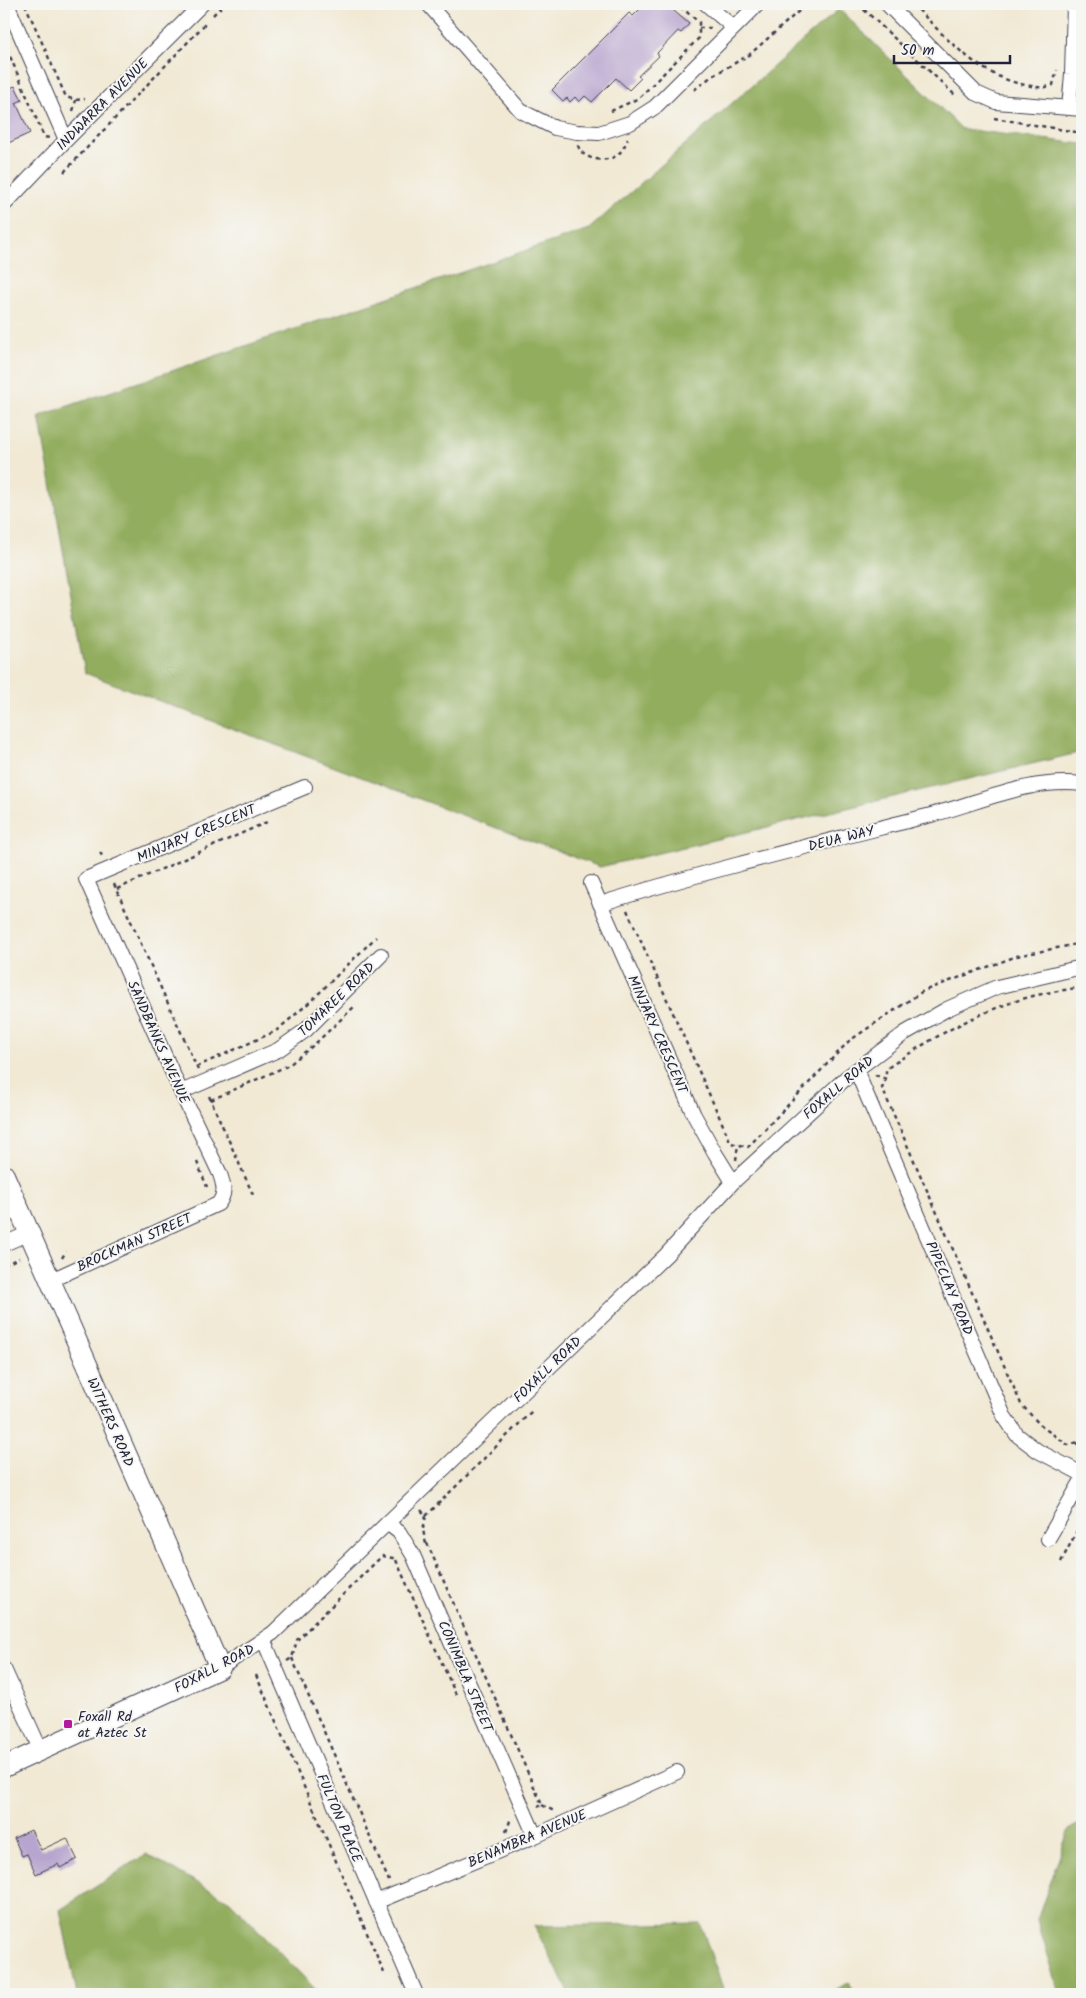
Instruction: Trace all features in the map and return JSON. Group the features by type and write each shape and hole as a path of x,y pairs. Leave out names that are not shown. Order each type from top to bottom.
{"street":[{"path":"6,4 66,140"},
{"name":"INDWARRA AVENUE","path":"4,205 202,4"},
{"path":"428,4 521,111 539,122 555,128 577,132 599,132 617,128 630,123 655,107 758,4"},
{"path":"706,4 734,28"},
{"path":"886,4 976,92 996,102 1076,108 1072,74 1074,4"},
{"name":"DEUA WAY","path":"600,904 946,811 1024,787 1065,782 1082,784"},
{"name":"MINJARY CRESCENT","path":"86,879 305,787"},
{"name":"SANDBANKS AVENUE","path":"86,879 224,1186 224,1197 218,1204"},
{"name":"MINJARY CRESCENT","path":"591,883 694,1116 733,1182"},
{"name":"TOMAREE ROAD","path":"181,1092 278,1050 306,1030 381,955"},
{"name":"FOXALL ROAD","path":"4,1768 220,1668 264,1641 666,1255 733,1182 856,1070 905,1033 947,1009 997,987 1082,967"},
{"name":"PIPECLAY ROAD","path":"856,1070 1004,1416 1017,1435 1038,1451 1082,1474"},
{"name":"WITHERS ROAD","path":"4,1176 220,1668"},
{"name":"BROCKMAN STREET","path":"49,1280 218,1204"},
{"path":"4,1244 29,1233"},
{"path":"1048,1539 1082,1480"},
{"name":"CONIMBLA STREET","path":"387,1523 399,1532 412,1552 535,1836"},
{"name":"FULTON PLACE","path":"264,1641 416,1994"},
{"path":"4,1669 41,1751"},
{"name":"BENAMBRA AVENUE","path":"376,1902 535,1836 677,1772"}],"path":[{"path":"25,4 66,97 76,100 84,99"},
{"path":"64,172 224,4"},
{"path":"611,111 638,98 699,38 699,22 678,4"},
{"path":"694,91 712,76 749,55 807,4"},
{"path":"912,4 965,55 988,72 1017,84 1045,88 1052,86 1057,68"},
{"path":"577,143 579,150 587,157 602,160 615,157 624,149 628,139 634,136"},
{"path":"117,890 267,822"},
{"path":"100,852 254,1197"},
{"path":"626,896 627,911 732,1143 748,1147 850,1041 923,991 1017,956 1082,943"},
{"path":"196,1068 276,1031 310,1002 376,937"},
{"path":"1082,987 1033,996 976,1016 915,1049 886,1069 886,1078 882,1088 1021,1404 1040,1426 1068,1445 1082,1441"},
{"path":"4,1265 19,1258"},
{"path":"511,1818 542,1805 423,1530 426,1516 532,1411"},
{"path":"1078,1442 1082,1463"},
{"path":"412,1499 426,1516"},
{"path":"1061,1562 1082,1521"},
{"path":"396,1894 292,1658 297,1640 382,1556 396,1560 427,1543"},
{"path":"396,1560 459,1702"},
{"path":"275,1667 292,1658"},
{"path":"256,1675 385,1975"},
{"path":"504,1839 511,1818 507,1809"}],"green space":[{"path":"839,9 962,129 1082,144 1082,752 600,867 85,673 39,416 589,229"},
{"path":"1082,1823 1082,1994 1060,1994 1037,1920 1069,1829"},
{"path":"146,1854 230,1901 320,1994 77,1994 60,1910"},
{"path":"700,1923 725,1994 570,1994 534,1926"},
{"path":"848,1982 857,1994 830,1994"}],"building":[{"path":"645,4 666,4 689,24 681,33 678,31 657,53 659,56 638,76 641,78 629,90 616,78 592,102 585,96 579,102 575,97 570,102 567,98 563,101 552,90 629,13 633,16"},
{"path":"4,75 10,88 15,86 22,100 16,103 30,133 4,145"},
{"path":"31,1830 41,1850 67,1838 77,1859 60,1868 58,1864 36,1874 27,1854 22,1856 14,1838"}],"place":[{"name":"Foxall Rd at Aztec St","path":"68,1724"}]}
